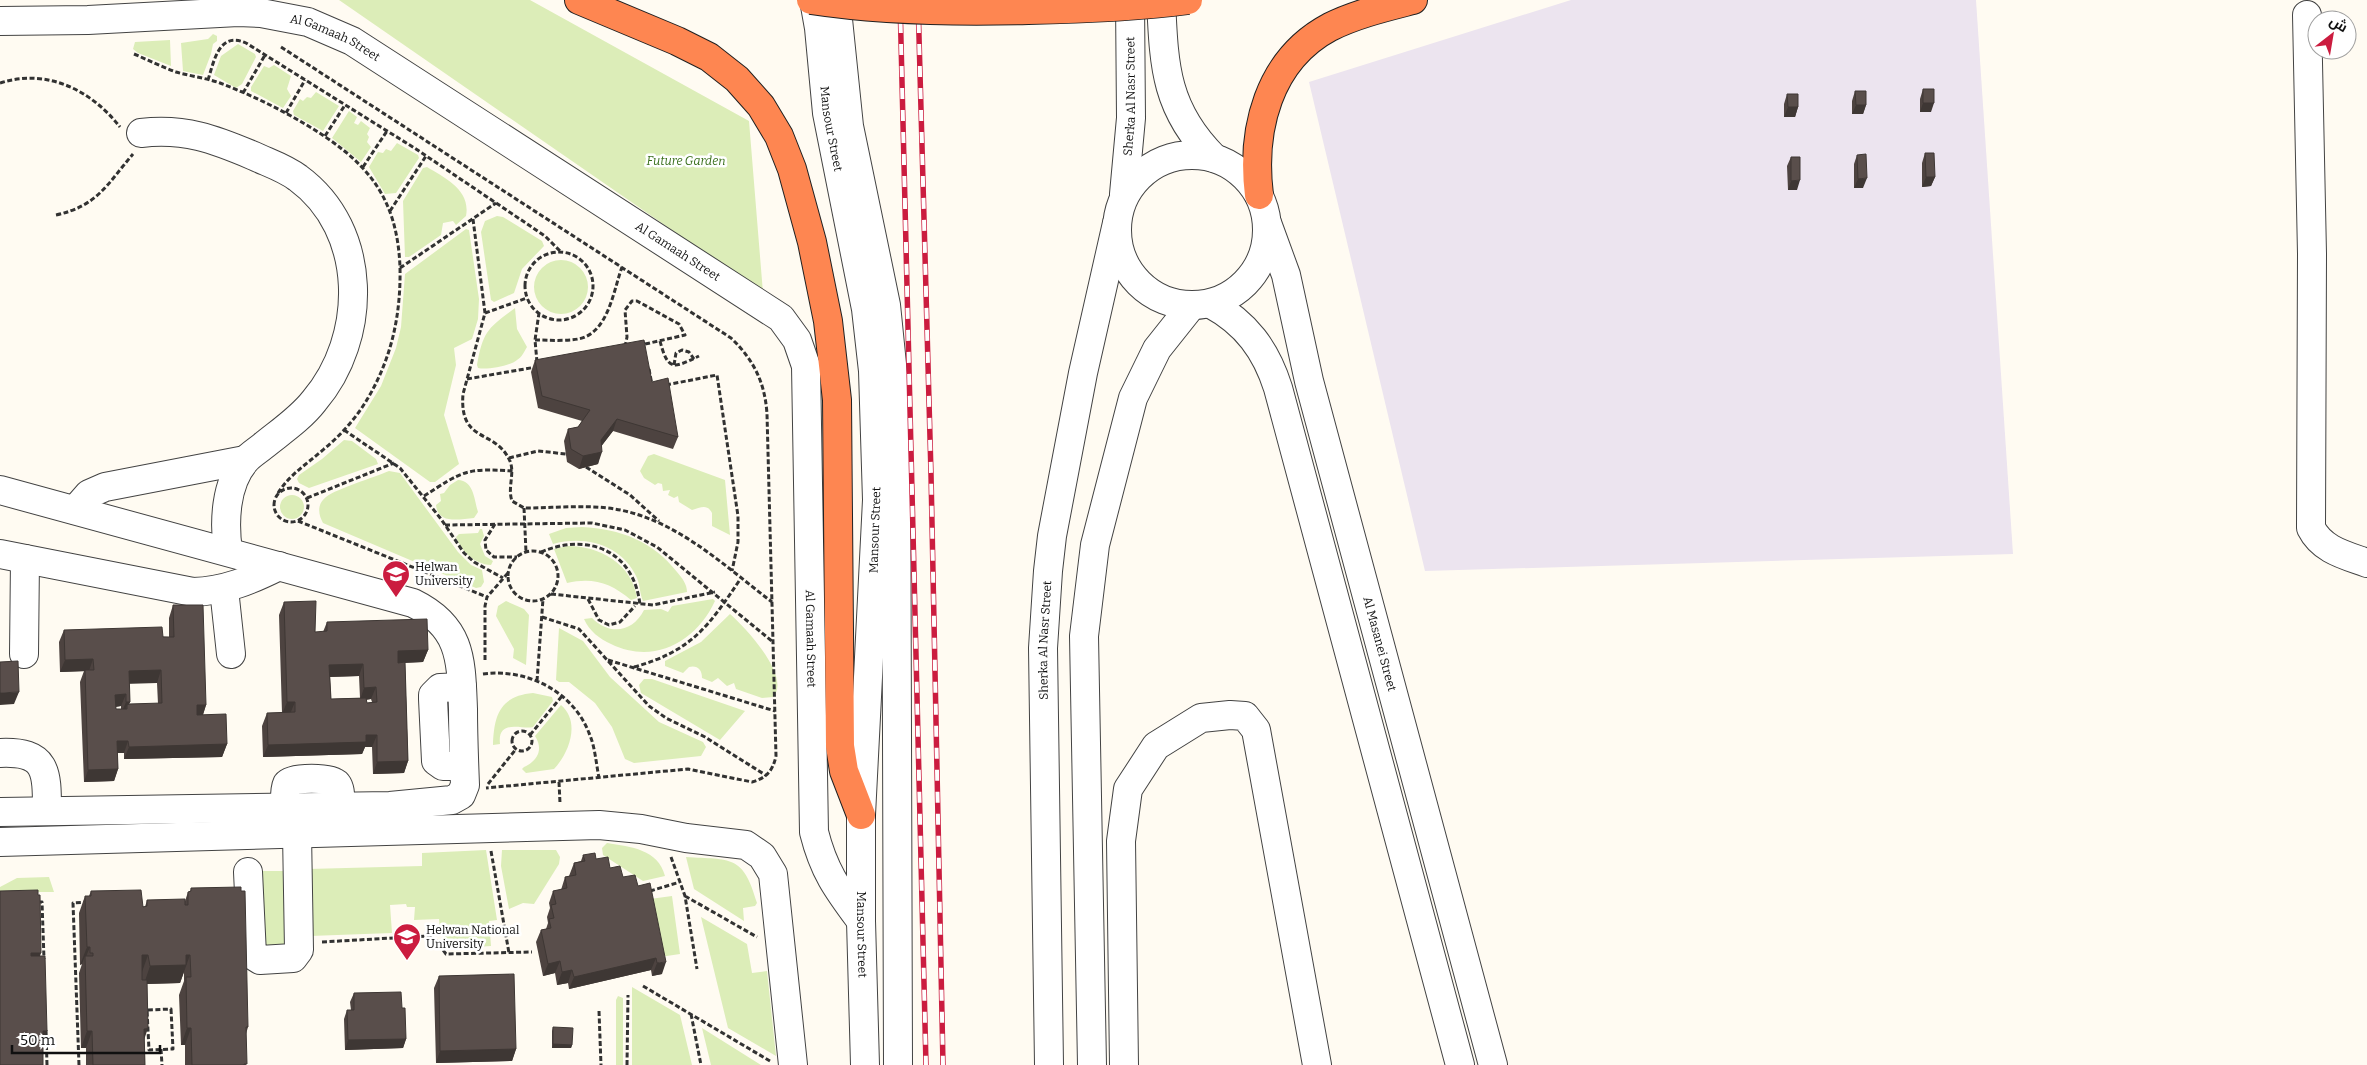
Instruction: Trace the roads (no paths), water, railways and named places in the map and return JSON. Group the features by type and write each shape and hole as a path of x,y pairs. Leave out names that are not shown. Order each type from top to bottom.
{"highway":[{"path":"579,0 677,41 709,57 737,79 761,106 779,136 792,169 821,281 834,360 837,400 840,746 844,771 861,815"},
{"path":"813,0 912,10 989,11 1087,9 1188,0"},
{"path":"1259,195 1255,166 1257,138 1272,86 1287,62 1306,42 1330,27 1368,12 1414,0"}],"street":[{"name":"Mansour Street","path":"813,0 820,28 827,112 865,301 873,371 877,500 861,815 861,921 865,1065"},
{"name":"Mansour Street","path":"836,0 849,126 886,305 896,404 898,1065"},
{"name":"Sherka Al Nasr Street","path":"1124,194 1132,109 1130,0"},
{"path":"1092,1065 1084,636 1090,575 1102,516 1133,398 1157,349 1201,305 1235,292 1254,274 1265,250 1267,223 1259,195 1240,172 1214,158 1186,125 1175,104 1169,83 1166,61 1162,0"},
{"name":"Al Gamaah Street","path":"0,21 88,20 238,12 285,16 323,28 352,41 780,318 797,340 806,366 814,832 824,865 831,880 861,921"},
{"path":"2308,60 2312,254 2312,528 2317,540 2328,548 2367,563"},
{"path":"132,138 157,132 189,133 226,144 278,167 300,180 319,197 342,233 350,264 354,300 349,335 344,352 336,370 314,402 300,416 245,460 238,474 225,520 228,552"},
{"path":"1214,158 1185,156 1164,161 1144,172 1124,194 1117,222 1120,250 1132,275 1152,294 1165,300 1201,305 1228,313 1246,328 1260,346 1271,366 1460,1065"},
{"name":"Sherka Al Nasr Street","path":"1049,1065 1043,648 1048,572 1052,536 1083,373 1117,222"},
{"name":"Al Masanei Street","path":"1267,223 1286,275 1309,381 1493,1065"},
{"path":"75,510 89,494 105,487 245,460"},
{"path":"0,490 414,603 428,610 450,632 459,654 471,782 461,795 452,800 390,806 0,812"},
{"path":"24,654 13,557 179,591 193,592 224,589 242,584 280,566"},
{"path":"224,589 231,654"},
{"path":"1124,1065 1121,841 1128,789 1156,746 1201,718 1230,715 1245,716 1256,730 1317,1065"},
{"path":"0,753 24,754 41,765 47,778 47,811"},
{"path":"0,842 599,825 700,840 737,843 754,850 762,856 773,874 793,1065"},
{"path":"248,872 252,955 260,960 293,958 298,954 297,833"},
{"path":"1407,865 1438,858"}],"railway":[{"path":"900,0 926,1065"},
{"path":"918,0 931,474 943,1065"}],"place":[{"name":"Helwan University","path":"396,598"},
{"name":"Helwan National University","path":"407,961"}],"park label":[{"name":"Future Garden","path":"686,161"}]}
